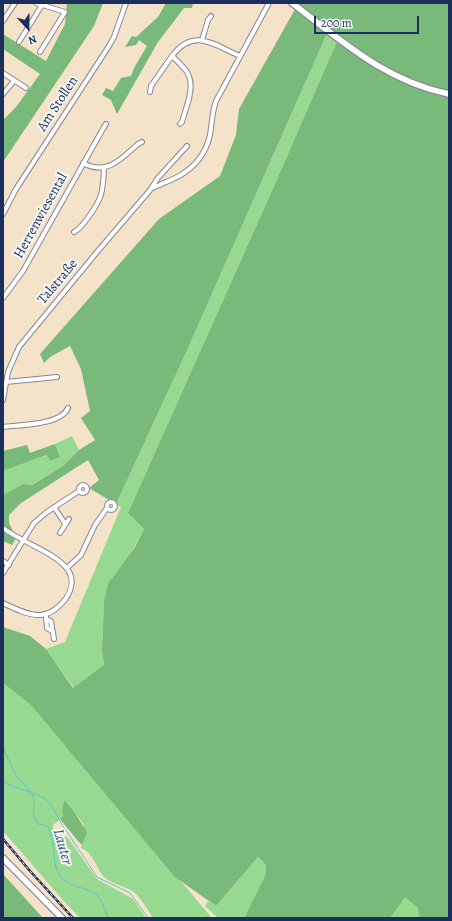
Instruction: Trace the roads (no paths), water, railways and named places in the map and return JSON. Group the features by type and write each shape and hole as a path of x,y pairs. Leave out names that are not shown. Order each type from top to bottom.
{"street":[{"path":"3,21 14,3"},
{"path":"36,3 65,12 40,52"},
{"name":"Am Stollen","path":"3,214 21,183 110,46 126,3"},
{"name":"Talstraße","path":"151,190 178,177 190,168 202,155 210,134 212,116 216,101 269,3"},
{"path":"292,3 337,38 386,72 414,84 449,94"},
{"path":"19,42 42,5"},
{"path":"202,40 208,20 211,16"},
{"path":"150,92 151,86 172,56 183,44 190,41 202,40 240,56"},
{"path":"172,56 183,66 190,80 188,97 182,122 180,124"},
{"path":"3,73 26,88"},
{"path":"3,94 14,80"},
{"name":"Herrenwiesental","path":"3,298 24,271 106,124"},
{"path":"74,232 81,228 100,200 104,185 104,168 112,166 118,162 142,142"},
{"name":"Talstraße","path":"3,400 12,360 19,346 151,190 157,179 187,146"},
{"name":"Herrenwiesental","path":"83,163 96,168 104,168"},
{"path":"6,382 57,377"},
{"path":"3,427 47,421 64,415 68,408"},
{"path":"3,573 34,523 46,512 79,491"},
{"path":"54,507 65,525"},
{"path":"66,568 81,555 95,525 107,508"},
{"path":"60,533 69,519"},
{"path":"3,528 43,551 66,568 71,577 71,587 68,596 60,605 45,614 35,615 3,603"},
{"path":"3,561 9,565"},
{"path":"45,614 46,619 51,621 54,640"},
{"path":"3,858 62,918"}],"waterway":[{"name":"Lauter","path":"3,748 17,777 32,794 35,820 38,824 47,826 50,832 54,859 58,872 62,878 70,884 95,893 101,901 108,918"},
{"name":"Lauter","path":"3,780 7,784 30,792"},
{"path":"33,793 45,798 51,805 61,823 97,877 130,893 148,918"}],"railway":[{"path":"3,839 73,918"}]}
